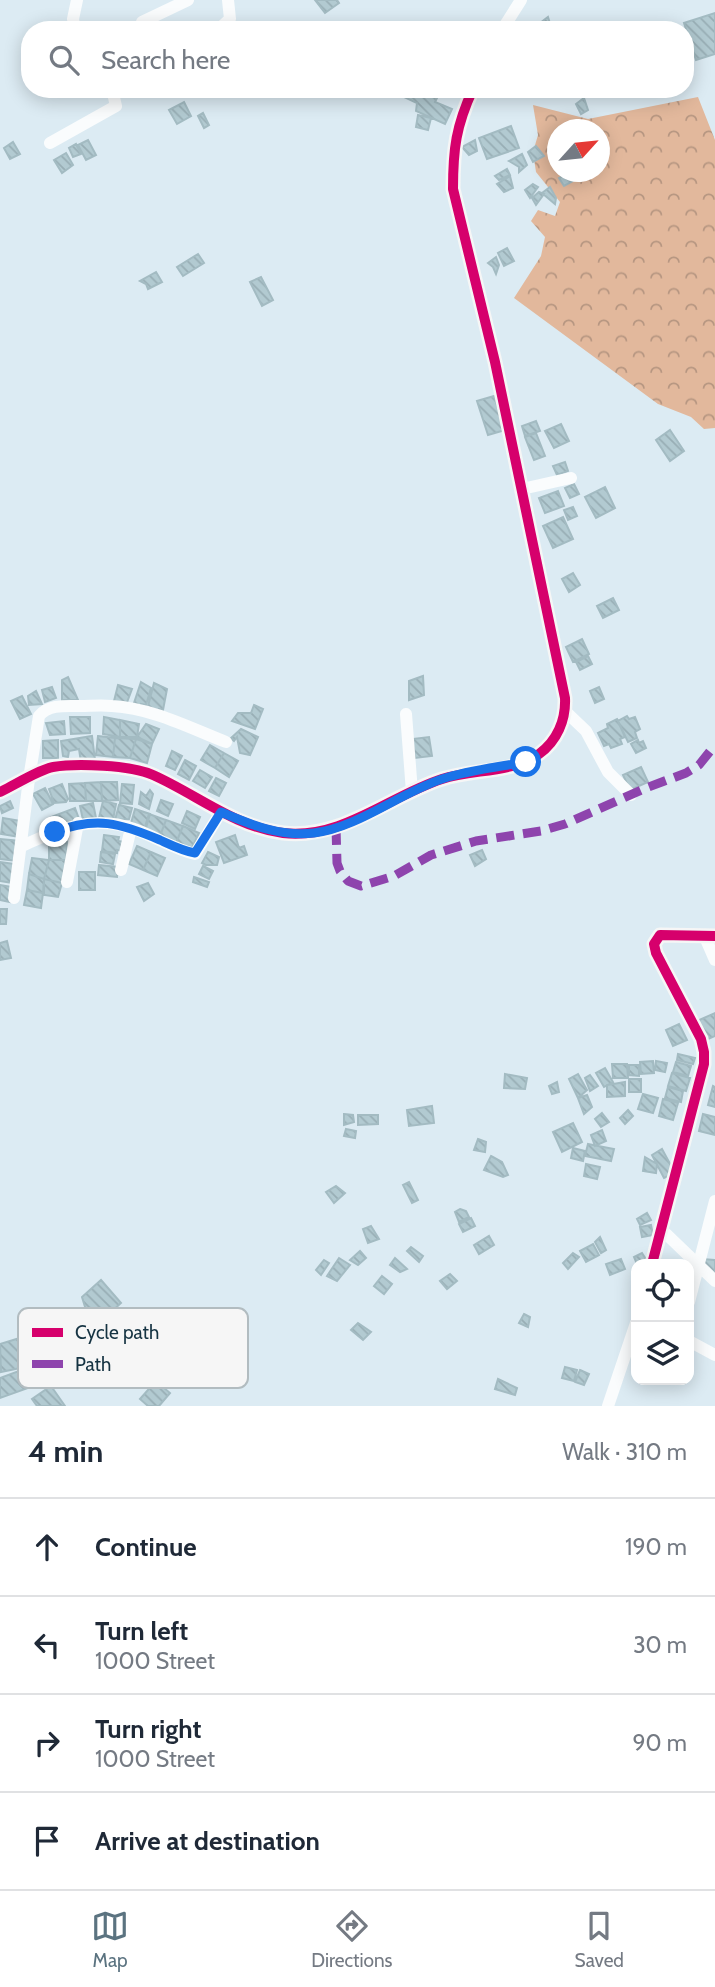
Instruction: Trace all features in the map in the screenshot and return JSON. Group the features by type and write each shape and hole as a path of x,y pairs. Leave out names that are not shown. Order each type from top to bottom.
{"street":[{"path":"73,21 77,0"},
{"path":"144,21 188,0"},
{"path":"228,0 230,19 228,21"},
{"path":"508,21 521,0"},
{"path":"50,143 116,106 114,98"},
{"path":"0,792 53,767 127,767 150,773 221,812 268,830 316,833 350,822 442,779 526,762 553,741 565,711 565,698 495,362 453,189 456,132 469,98"},
{"path":"522,489 570,478"},
{"path":"15,898 39,716 52,708 114,706 159,716 226,742"},
{"path":"565,711 586,731 608,772 631,795"},
{"path":"405,714 412,792"},
{"path":"22,846 78,823 95,822 131,828 195,853 221,812"},
{"path":"67,882 78,823"},
{"path":"121,870 131,828"},
{"path":"653,1259 704,1064 701,1039 656,953 654,944 660,935 710,937 715,960"},
{"path":"694,1284 715,1201"},
{"path":"661,1229 715,1281"},
{"path":"608,1406 631,1338"},
{"path":"694,1344 715,1355"}],"green space":[{"path":"698,97 715,140 715,428 704,429 691,417 658,404 514,298 541,256 545,237 531,221 538,210 555,216 560,202 536,172 533,152 538,135 533,105 588,119"}],"building":[{"path":"315,0 337,0 339,3 325,13"},
{"path":"715,13 715,54 696,60 694,21 690,21"},
{"path":"406,98 437,98 435,102 452,109 445,124 416,111 417,103"},
{"path":"584,98 588,110 581,114 576,104"},
{"path":"184,102 191,116 177,124 169,110"},
{"path":"203,113 209,125 204,128 198,116"},
{"path":"418,115 431,118 428,130 416,127"},
{"path":"511,126 519,148 487,159 479,138"},
{"path":"88,140 96,155 86,160 78,145"},
{"path":"475,140 477,151 469,155 462,147"},
{"path":"13,142 20,154 10,159 4,148"},
{"path":"76,144 81,154 73,157 69,148"},
{"path":"536,146 544,156 533,162 528,152"},
{"path":"66,153 73,165 62,173 54,160"},
{"path":"522,154 527,165 519,172 519,167 509,161"},
{"path":"507,169 510,175 499,180 495,176"},
{"path":"510,176 513,188 504,192 497,184"},
{"path":"533,184 538,187 530,198 525,190"},
{"path":"550,187 556,198 555,204 542,193"},
{"path":"539,192 544,194 536,205 532,198"},
{"path":"507,248 514,261 504,266 498,253"},
{"path":"198,254 204,263 183,276 177,267"},
{"path":"496,257 499,265 496,274 488,263"},
{"path":"156,272 162,282 148,289 146,284 140,281"},
{"path":"261,277 273,300 262,306 250,282"},
{"path":"494,396 505,430 488,435 477,401"},
{"path":"536,421 540,431 525,436 522,426"},
{"path":"561,424 569,441 554,448 545,431"},
{"path":"670,430 684,451 670,461 656,440"},
{"path":"536,433 545,456 534,460 525,437"},
{"path":"565,462 568,471 557,475 553,466"},
{"path":"574,484 579,494 570,498 565,488"},
{"path":"605,487 615,508 596,518 585,497"},
{"path":"558,491 564,506 545,513 539,498"},
{"path":"573,507 577,516 568,520 564,510"},
{"path":"563,517 573,539 553,548 543,526"},
{"path":"573,573 580,585 569,592 562,579"},
{"path":"613,598 619,610 603,618 597,606"},
{"path":"582,639 589,654 573,662 566,647"},
{"path":"588,656 592,664 580,670 576,662"},
{"path":"423,676 424,695 409,700 409,681"},
{"path":"68,677 78,700 62,700 62,680"},
{"path":"141,682 151,688 146,705 141,704 139,709 133,706"},
{"path":"154,683 167,689 163,710 159,709 157,714 147,710"},
{"path":"118,685 132,689 126,705 114,701"},
{"path":"52,687 56,698 45,702 42,690"},
{"path":"599,687 604,699 595,703 590,691"},
{"path":"36,691 42,704 29,705 28,696"},
{"path":"22,696 31,714 20,719 11,701"},
{"path":"254,705 263,709 255,729 232,721 238,713 251,713"},
{"path":"627,716 629,719 635,717 640,729 635,732 637,738 628,742 618,721"},
{"path":"70,717 90,717 90,733 71,734"},
{"path":"104,717 120,720 120,737 103,734"},
{"path":"617,719 625,737 620,739 622,744 611,748 609,744 604,746 598,733"},
{"path":"120,720 139,724 137,737 120,737"},
{"path":"64,721 65,734 50,735 46,723"},
{"path":"146,724 159,729 152,744 137,737"},
{"path":"241,729 258,737 250,755 240,753 237,737 234,741 231,738"},
{"path":"92,736 95,760 81,762 79,749 69,751 68,757 63,756 61,741"},
{"path":"98,736 115,738 113,757 96,755"},
{"path":"429,737 432,756 415,758 412,739"},
{"path":"115,738 136,739 130,758 113,757"},
{"path":"136,739 152,744 147,763 130,758"},
{"path":"58,740 58,758 43,758 43,741"},
{"path":"638,740 639,743 643,741 646,748 636,753 631,744"},
{"path":"210,745 224,753 215,768 201,760"},
{"path":"172,751 182,756 175,770 166,766"},
{"path":"224,753 238,761 229,777 215,768"},
{"path":"185,760 196,766 189,780 178,774"},
{"path":"641,767 648,782 630,790 623,775"},
{"path":"200,770 212,777 205,788 193,781"},
{"path":"216,778 226,783 219,796 209,791"},
{"path":"101,782 102,801 86,801 85,783"},
{"path":"101,782 117,782 118,800 102,801"},
{"path":"85,783 86,801 70,801 69,784"},
{"path":"62,784 68,799 66,802 54,803 49,789"},
{"path":"122,784 134,785 132,804 120,803"},
{"path":"45,788 53,804 42,810 33,794"},
{"path":"150,790 153,794 149,809 139,804 141,792 146,796"},
{"path":"161,800 173,804 168,816 157,811"},
{"path":"10,801 13,808 2,813 0,806"},
{"path":"103,801 116,804 113,820 99,818"},
{"path":"93,803 96,818 83,820 80,806"},
{"path":"119,805 132,808 129,819 115,820"},
{"path":"75,808 79,819 55,827 51,817"},
{"path":"135,809 150,814 146,828 131,823"},
{"path":"187,811 200,817 195,829 182,823"},
{"path":"149,814 166,820 160,836 144,830"},
{"path":"3,818 21,821 20,837 1,834"},
{"path":"166,820 183,826 176,843 160,836"},
{"path":"183,826 199,833 191,850 176,843"},
{"path":"104,835 119,837 118,841 125,842 123,851 102,851"},
{"path":"235,835 239,848 244,846 247,855 224,863 216,842"},
{"path":"0,839 20,841 17,861 0,859"},
{"path":"49,842 67,842 66,860 49,860"},
{"path":"137,846 151,852 143,870 129,864"},
{"path":"482,850 486,859 475,866 470,855"},
{"path":"101,852 115,854 113,864 100,862"},
{"path":"151,852 165,858 157,876 143,870"},
{"path":"208,852 219,857 217,865 202,863"},
{"path":"32,858 49,860 44,879 29,874"},
{"path":"49,860 66,860 62,883 44,879"},
{"path":"0,862 15,864 13,883 0,881"},
{"path":"99,865 118,867 117,877 98,875"},
{"path":"203,866 213,871 209,879 199,874"},
{"path":"79,872 95,872 95,890 79,890"},
{"path":"29,874 44,879 43,893 27,890"},
{"path":"194,877 209,882 207,887 193,882"},
{"path":"44,879 62,883 58,897 44,895"},
{"path":"148,883 154,894 144,901 137,887"},
{"path":"0,885 12,887 10,902 0,900"},
{"path":"27,890 43,893 41,908 24,905"},
{"path":"0,909 7,909 6,924 0,924"},
{"path":"7,941 11,958 0,960 0,943"},
{"path":"715,1013 715,1036 706,1040 697,1021"},
{"path":"679,1024 687,1040 673,1046 666,1030"},
{"path":"678,1054 695,1058 693,1064 677,1060"},
{"path":"653,1061 654,1073 641,1074 640,1062"},
{"path":"656,1061 667,1063 665,1072 655,1070"},
{"path":"676,1062 691,1066 688,1076 673,1072"},
{"path":"612,1064 627,1064 628,1078 613,1078"},
{"path":"629,1065 639,1065 639,1076 629,1075"},
{"path":"605,1068 613,1082 604,1087 596,1073"},
{"path":"672,1073 690,1078 686,1091 668,1086"},
{"path":"505,1074 527,1078 525,1089 504,1088"},
{"path":"578,1074 587,1090 578,1098 569,1079"},
{"path":"590,1075 598,1086 590,1091 585,1078"},
{"path":"629,1079 641,1079 641,1092 629,1092"},
{"path":"557,1082 559,1092 552,1094 549,1086"},
{"path":"625,1082 625,1096 607,1097 607,1085"},
{"path":"713,1086 715,1087 715,1107 708,1105"},
{"path":"668,1087 683,1091 681,1102 665,1098"},
{"path":"643,1094 658,1098 653,1113 638,1109"},
{"path":"587,1095 592,1107 584,1114 578,1098"},
{"path":"663,1099 678,1103 673,1120 659,1116"},
{"path":"432,1106 434,1123 409,1126 407,1110"},
{"path":"628,1110 633,1116 625,1124 620,1118"},
{"path":"602,1113 609,1122 601,1127 595,1119"},
{"path":"344,1114 353,1115 354,1122 344,1125"},
{"path":"703,1114 715,1117 715,1135 699,1131"},
{"path":"358,1115 378,1115 378,1124 358,1125"},
{"path":"573,1123 582,1142 562,1152 553,1132"},
{"path":"346,1129 356,1131 355,1138 344,1136"},
{"path":"602,1130 606,1141 595,1146 591,1135"},
{"path":"478,1139 486,1142 485,1152 474,1150"},
{"path":"588,1144 614,1149 611,1161 585,1156"},
{"path":"573,1148 585,1151 583,1161 571,1158"},
{"path":"662,1149 675,1173 664,1178 652,1155"},
{"path":"491,1156 502,1162 508,1175 503,1177 484,1170"},
{"path":"645,1157 657,1164 656,1173 643,1171"},
{"path":"586,1164 600,1167 597,1179 584,1176"},
{"path":"409,1182 418,1200 412,1203 403,1185"},
{"path":"336,1186 345,1193 334,1203 326,1192"},
{"path":"460,1209 466,1211 469,1217 459,1222 455,1212"},
{"path":"647,1213 651,1220 640,1225 637,1219"},
{"path":"471,1218 475,1226 463,1232 459,1224"},
{"path":"651,1225 653,1235 642,1237 640,1227"},
{"path":"371,1226 379,1239 368,1243 363,1229"},
{"path":"489,1236 494,1245 479,1254 474,1245"},
{"path":"600,1237 606,1250 601,1253 595,1242"},
{"path":"593,1244 599,1255 586,1262 580,1251"},
{"path":"411,1247 423,1256 419,1262 407,1251"},
{"path":"360,1251 366,1258 358,1265 350,1260"},
{"path":"573,1253 579,1257 568,1269 563,1263"},
{"path":"642,1253 646,1259 635,1259"},
{"path":"339,1258 350,1265 337,1281 327,1276"},
{"path":"395,1258 407,1269 400,1272 390,1265"},
{"path":"621,1259 625,1269 610,1275 606,1264"},
{"path":"702,1259 715,1260 715,1279"},
{"path":"324,1260 329,1263 321,1275 316,1270"},
{"path":"450,1274 457,1281 447,1289 440,1281"},
{"path":"382,1276 392,1284 384,1294 374,1286"},
{"path":"101,1280 121,1303 116,1308 85,1308 82,1297"},
{"path":"524,1314 530,1317 528,1327 519,1323"},
{"path":"358,1323 371,1332 363,1340 351,1330"},
{"path":"18,1338 18,1368 1,1372 0,1344"},
{"path":"565,1367 577,1370 574,1381 562,1378"},
{"path":"580,1370 589,1374 584,1385 575,1382"},
{"path":"18,1371 18,1388 28,1388 0,1398 0,1378"},
{"path":"498,1379 517,1388 515,1395 495,1389"},
{"path":"52,1388 65,1406 37,1406 32,1399"},
{"path":"150,1388 164,1388 170,1393 159,1406 148,1406 140,1399"}],"marked path":[{"path":"336,827 337,863 340,871 348,881 361,886 394,876 431,855 476,841 541,831 565,824 686,773 699,765 715,745"}],"cycle path":[{"path":"0,792 48,768 89,765 118,767 153,775 248,824 283,833 305,833 345,823 442,779 517,765 539,754 555,736 562,722 565,698 495,362 453,189 457,138 470,98"},
{"path":"653,1259 704,1064 701,1039 656,953 654,944 660,935 715,936"}],"route":[{"path":"55,832 78,823 95,822 131,828 193,854 198,852 221,812 268,830 316,833 350,822 442,779 526,762"}]}
